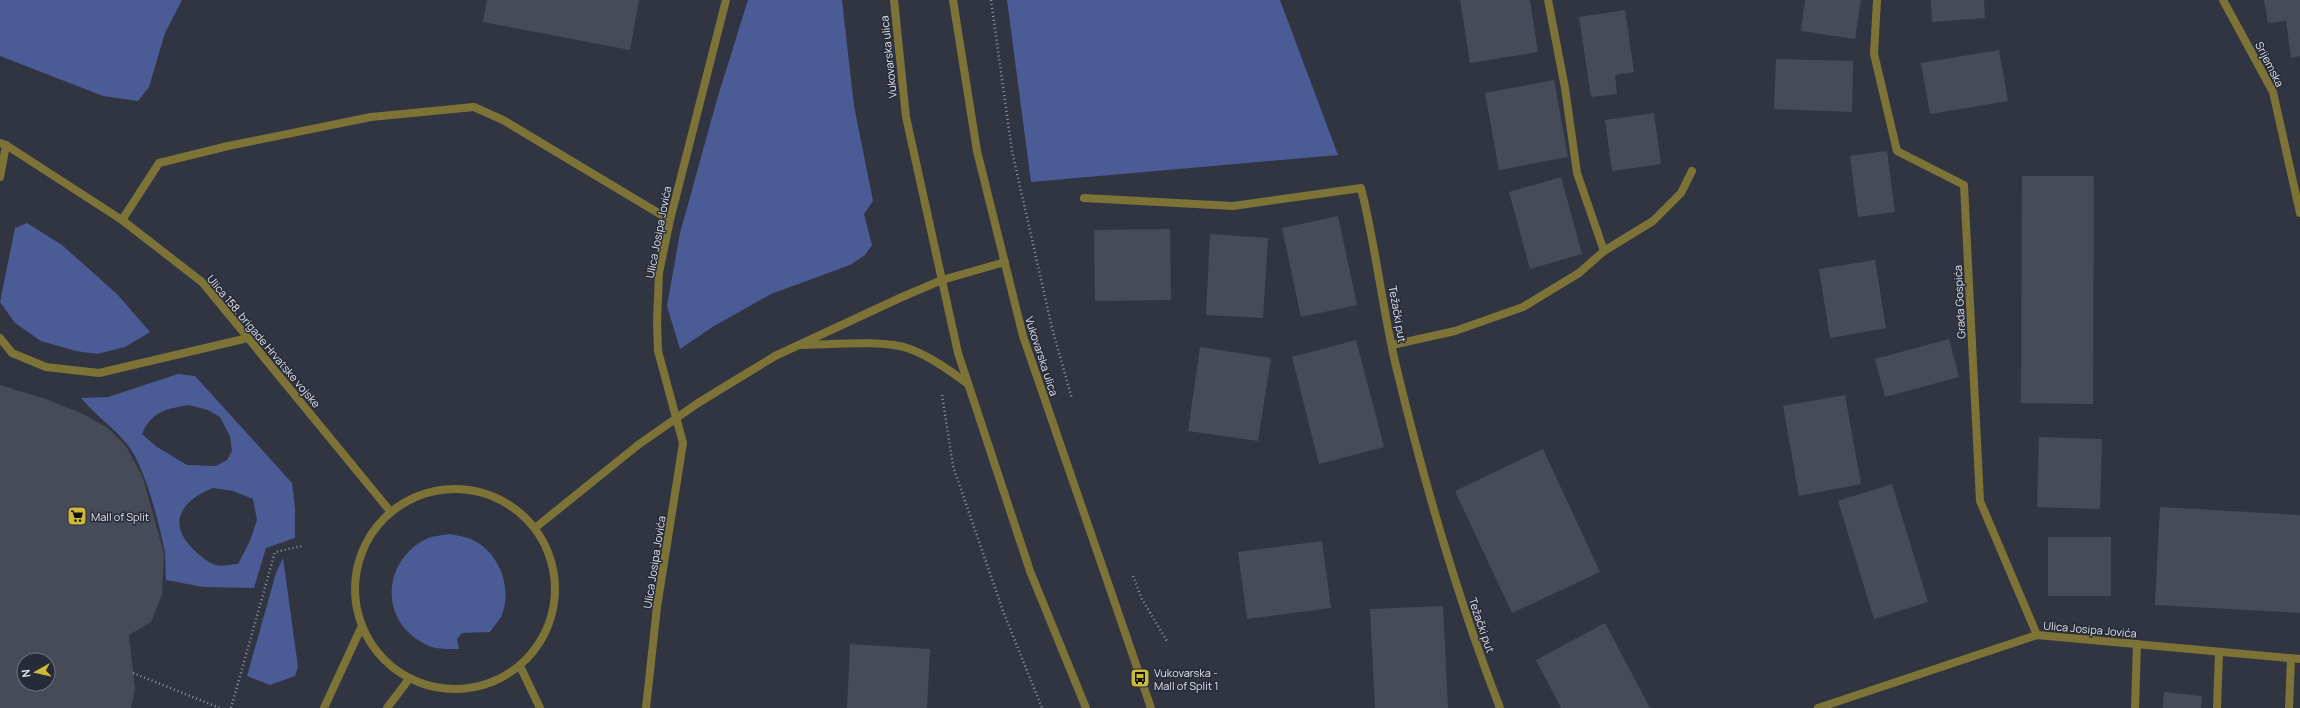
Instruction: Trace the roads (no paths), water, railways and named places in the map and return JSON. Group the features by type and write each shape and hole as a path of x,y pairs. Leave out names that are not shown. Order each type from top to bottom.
{"street":[{"name":"Ulica Josipa Jovića","path":"646,708 657,607 683,443 658,351 659,273 670,220 726,0"},
{"name":"Vukovarska ulica","path":"894,0 906,117 958,353 1030,571 1086,708"},
{"name":"Vukovarska ulica","path":"953,0 977,151 1023,336 1151,708"},
{"path":"1548,0 1565,88 1577,173 1604,251"},
{"name":"Grada Gospića","path":"1877,0 1874,54 1897,151 1964,185 1980,501 2037,635"},
{"name":"Srijemska","path":"2223,0 2273,92 2300,214"},
{"path":"122,220 159,163 228,146 371,117 474,107 503,120 670,220"},
{"path":"0,177 3,144"},
{"name":"Ulica 158. brigade Hrvatske vojske","path":"3,144 122,220 202,282 390,511"},
{"path":"1392,345 1455,331 1523,307 1579,273 1604,251 1653,221 1681,193 1692,171"},
{"name":"Težački put","path":"1084,198 1233,206 1361,188 1372,230 1392,345 1426,484 1461,598 1500,708"},
{"path":"535,528 638,445 698,403 775,356 942,280 1005,262"},
{"path":"0,338 12,353 46,367 99,373 248,338"},
{"path":"799,345 884,345 908,348 935,360 968,384"},
{"path":"450,488 482,491 511,505 535,528 549,554 555,584 552,614 540,642 520,666 496,682 467,689 438,689 409,680 390,666 373,649 361,628 354,596 356,564 369,534 390,511 419,494 450,488"},
{"path":"324,708 361,628"},
{"name":"Ulica Josipa Jovića","path":"1818,708 1837,705 2037,635 2300,659"},
{"path":"2135,708 2137,644"},
{"path":"2217,708 2219,652"},
{"path":"2289,708 2291,659"},
{"path":"520,666 540,708"},
{"path":"387,708 409,680"}],"place":[{"name":"Mall of Split","path":"77,516"},
{"name":"Vukovarska - Mall of Split 1","path":"1140,678"}]}
